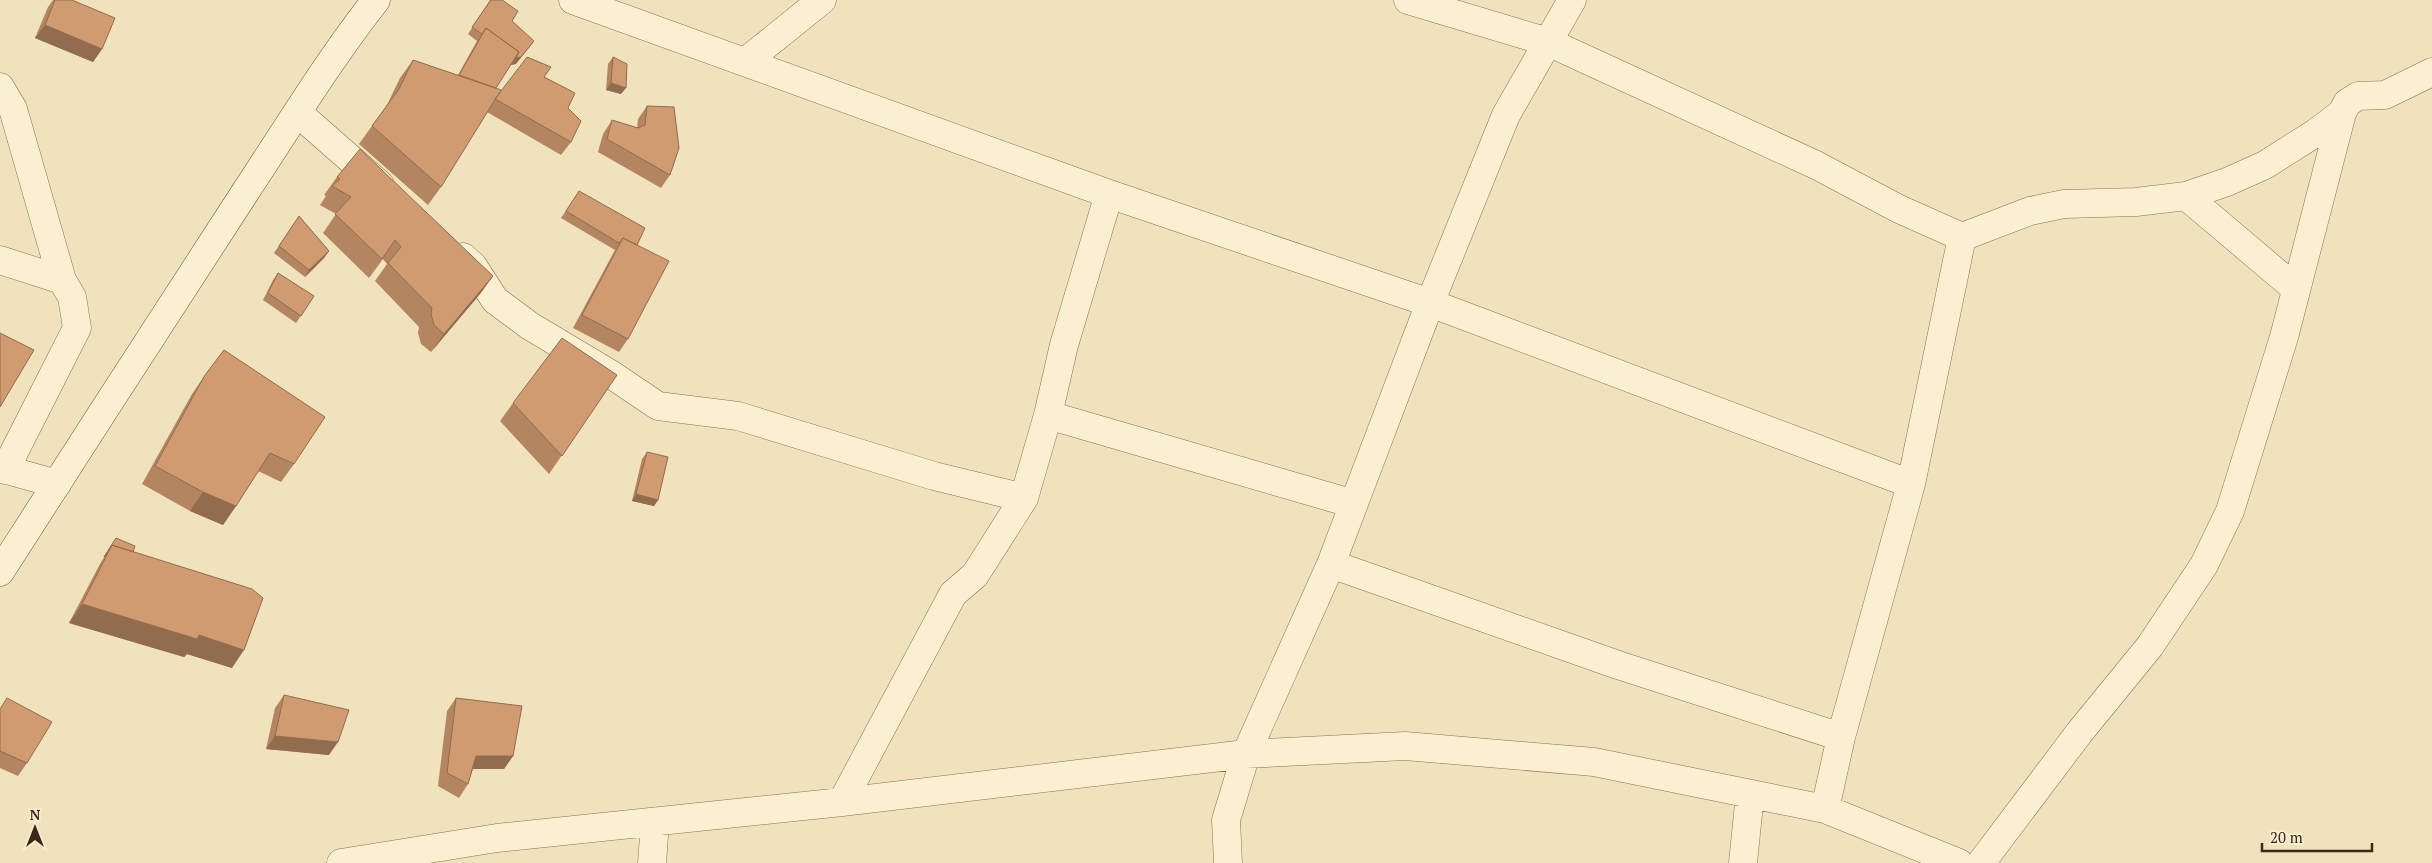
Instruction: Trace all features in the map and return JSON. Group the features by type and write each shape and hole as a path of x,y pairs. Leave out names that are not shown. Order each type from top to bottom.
{"street":[{"path":"0,572 164,315 298,113 376,0"},
{"path":"573,0 1110,194 1430,304 1911,484"},
{"path":"744,62 822,0"},
{"path":"1408,0 1548,42 1816,165 1899,209 1962,237 2030,211 2064,204 2136,202 2186,196 2228,182 2265,165 2317,132 2342,113"},
{"path":"1228,863 1226,820 1246,754 1331,564 1430,304 1506,115 1572,0"},
{"path":"1981,863 2080,733 2150,646 2204,565 2230,511 2284,337 2342,113 2347,103 2358,96 2385,94 2432,72"},
{"path":"0,87 14,108 62,280 72,297 77,328 2,469 57,484"},
{"path":"298,113 400,202"},
{"path":"842,802 953,594 974,574 1024,498 1048,415 1064,345 1110,194"},
{"path":"2186,196 2296,290"},
{"path":"1825,809 1840,737 1911,484 1962,237"},
{"path":"444,241 474,266 496,300 530,326 658,406 738,416 934,476 1024,498"},
{"path":"0,260 62,280"},
{"path":"1048,415 1354,504"},
{"path":"1331,564 1618,665 1840,737"},
{"path":"341,863 497,838 842,802 1246,754 1414,746 1594,762 1825,809 1959,863"},
{"path":"1743,863 1750,794"},
{"path":"652,863 655,822"}],"building":[{"path":"55,0 72,0 115,18 102,49 45,25"},
{"path":"491,0 502,0 518,11 512,21 534,41 521,57 515,58 519,52 486,28 482,34 472,27"},
{"path":"486,28 519,52 496,88 459,75"},
{"path":"527,57 551,67 544,77 575,93 568,108 581,121 571,142 495,99"},
{"path":"613,57 627,64 626,88 611,83"},
{"path":"413,60 501,90 441,187 372,126 399,89"},
{"path":"647,106 674,107 679,148 670,175 607,139 612,120 638,128 645,125"},
{"path":"360,149 493,276 444,334 434,325 431,314 432,308 388,263 401,247 395,240 382,259 335,214 351,197 332,186 340,179 337,177"},
{"path":"579,191 645,228 637,245 623,238 619,243 566,211"},
{"path":"299,216 329,251 309,270 279,246"},
{"path":"623,238 669,261 628,339 582,315"},
{"path":"278,273 314,296 301,316 268,293"},
{"path":"0,333 34,350 0,407"},
{"path":"562,338 617,375 562,456 513,403"},
{"path":"224,350 325,417 294,464 270,453 236,506 203,492 155,466 205,375"},
{"path":"647,452 668,457 658,500 636,494"},
{"path":"116,538 135,546 133,552 112,545 104,557"},
{"path":"112,545 252,589 263,598 244,650 199,635 197,639 82,604"},
{"path":"284,695 349,710 338,742 275,736"},
{"path":"7,698 52,722 27,763 0,751 0,709"},
{"path":"456,698 522,706 513,756 476,756 468,784 447,773"}]}
